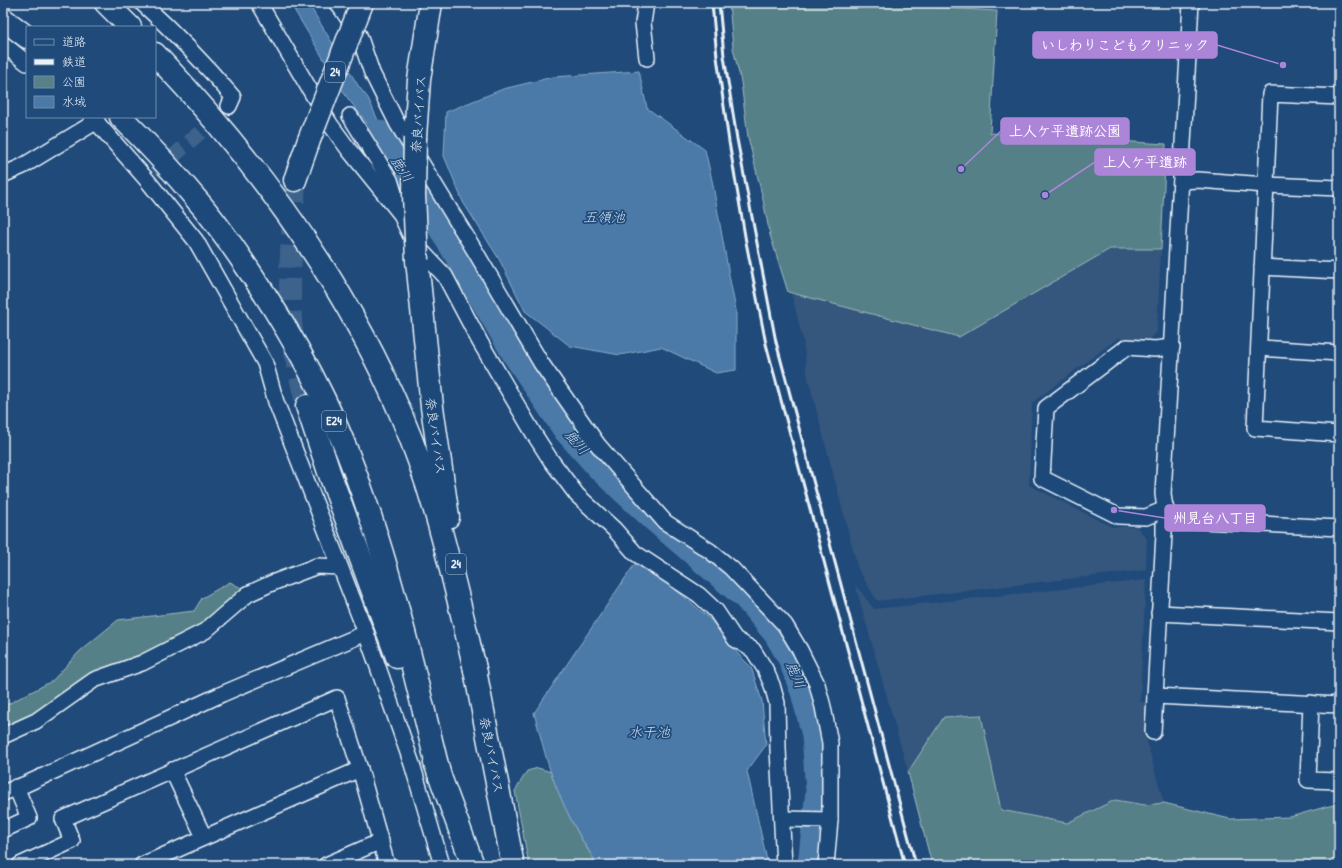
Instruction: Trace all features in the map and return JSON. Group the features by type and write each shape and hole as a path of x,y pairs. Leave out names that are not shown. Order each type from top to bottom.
{"highway":[{"path":"106,3 129,26"},
{"name":"24","path":"295,180 362,3"},
{"name":"奈良バイパス","path":"431,3 419,80 415,137 414,195 417,260 432,407 449,520 476,673 513,865"},
{"path":"3,19 26,36"},
{"path":"156,55 233,143 290,217 340,294 383,374 403,418 432,500 446,550 476,673"},
{"name":"E24","path":"122,118 158,154 198,201 233,246 263,291 313,378 342,439 372,523 401,620 440,778"},
{"path":"307,406 329,472 473,865"}],"street":[{"path":"142,3 164,23 218,79 233,97 229,106"},
{"path":"259,3 330,124 400,213"},
{"path":"337,3 340,5 359,35 372,73 397,123 541,363 598,445 665,522 710,550 731,568 786,625 793,637 816,684 823,707 830,743 830,820 826,865"},
{"path":"646,3 643,23 647,58"},
{"path":"1153,732 1164,525 1166,512 1163,494 1192,3"},
{"path":"3,44 26,62"},
{"path":"1339,97 1270,94 1255,428 1339,434"},
{"path":"350,116 390,180 400,213 414,243 444,276 480,342 534,434 550,459 577,495 614,529 635,553 699,595 716,611 735,639 753,650 765,669 777,703 784,865"},
{"path":"3,175 23,166 95,119 151,176 196,241 265,363 276,402 366,633 412,764 442,865"},
{"path":"1181,181 1198,180 1339,188"},
{"path":"1262,267 1339,271"},
{"path":"1172,347 1155,349 1127,347 1046,408 1042,478 1118,516 1146,517 1166,512 1173,517 1182,520 1339,528"},
{"path":"1259,348 1339,352"},
{"path":"3,736 36,721 94,680 142,663 204,631 248,594 317,566 340,567"},
{"path":"1160,613 1339,622"},
{"path":"3,830 29,818 10,790 222,694 366,633"},
{"path":"1155,696 1339,705"},
{"path":"20,865 72,841 63,819 337,698 360,769 387,865"},
{"path":"1311,704 1308,780 1339,781"},
{"path":"142,865 164,860 204,837 360,769"},
{"path":"172,770 204,837"},
{"path":"782,819 830,820"},
{"path":"326,865 381,841"}],"shaded area":[{"path":"1110,249 1161,249 1157,332 1149,339 1118,338 1032,403 1029,485 1112,527 1137,527 1147,539 1146,570 877,601 858,569 807,374 803,341 791,292 959,337"},
{"path":"1146,580 1140,701 1150,704 1147,742 1164,803 1145,805 1115,800 1067,823 1001,810 981,715 944,717 908,772 855,584 874,609"}],"green space":[{"path":"729,3 859,3 997,11 990,133 1166,144 1161,249 1110,249 959,337 788,292 770,235 748,137 741,82 733,48"},
{"path":"230,582 245,590 202,625 3,730 3,705 8,704 52,681 80,651 118,620 194,611 202,598"},
{"path":"981,715 1001,810 1067,823 1115,800 1145,805 1164,803 1230,819 1290,817 1339,804 1339,865 932,865 908,772 944,717"},
{"path":"538,768 551,772 572,820 598,865 529,865 515,791 527,771"}],"water":[{"path":"290,3 308,3 359,87 368,98 396,161 346,96"},
{"name":"五領池","path":"639,71 647,108 705,150 736,310 736,370 716,373 661,347 620,355 570,346 525,311 499,259 463,202 444,156 446,112 503,89 553,77"},
{"name":"水干池","path":"636,562 681,594 710,619 738,654 751,667 762,701 766,745 747,771 768,865 598,865 584,843 560,797 549,766 534,713"}],"waterway":[{"name":"鹿川","path":"378,132 445,235 515,355 566,431 600,469 656,521 746,598 776,634 790,658 803,692 814,735 818,791 810,865"}],"tunnel":[{"path":"155,173 229,106"},
{"path":"295,180 290,268 290,303 295,353 307,406"}],"railway":[{"path":"712,3 717,57 729,142 746,242 766,344 905,865"},
{"path":"719,3 724,56 737,139 776,342 916,865"}],"place":[{"name":"いしわりこどもクリニック","path":"1283,65"},
{"name":"上人ケ平遺跡公園","path":"961,169"},
{"name":"上人ケ平遺跡","path":"1045,195"},
{"name":"州見台八丁目","path":"1114,510"}]}
